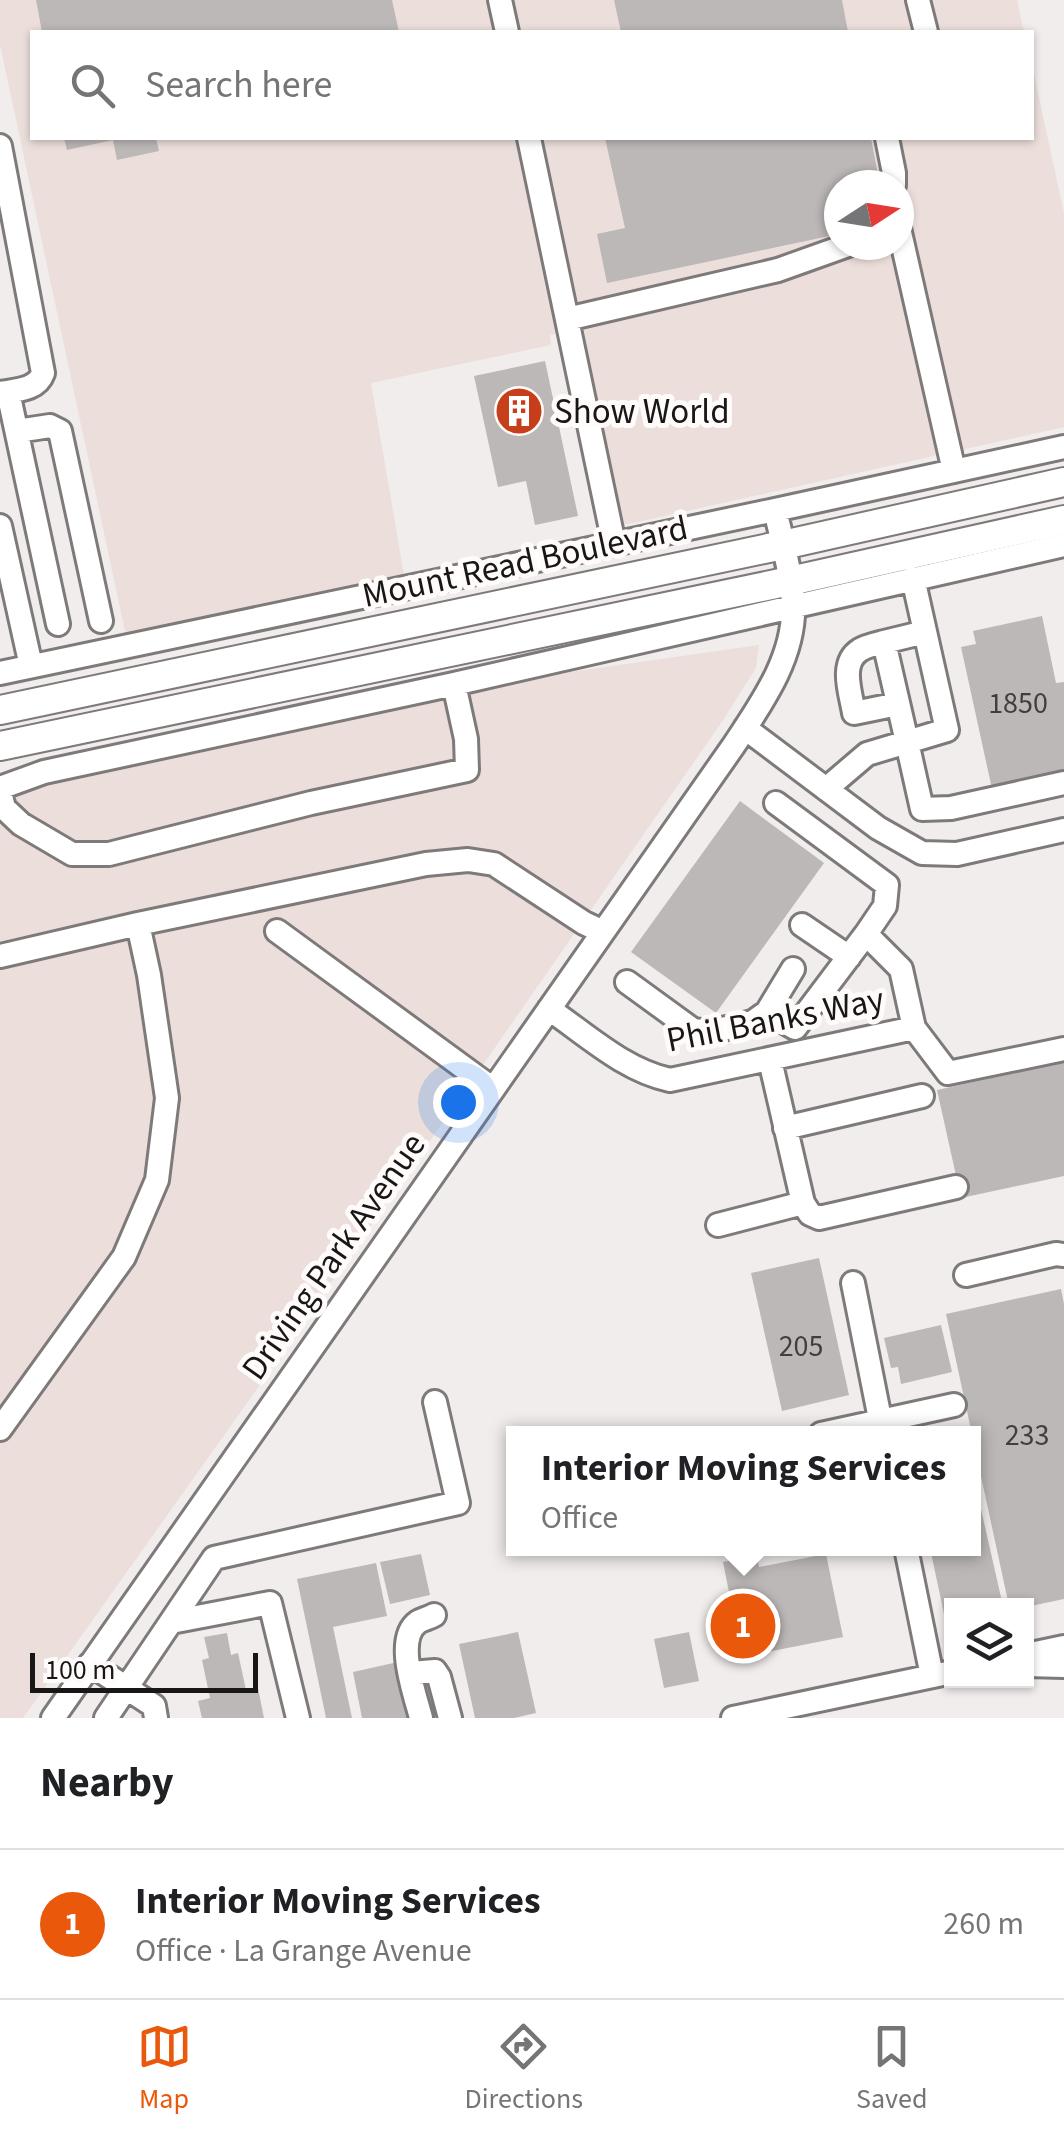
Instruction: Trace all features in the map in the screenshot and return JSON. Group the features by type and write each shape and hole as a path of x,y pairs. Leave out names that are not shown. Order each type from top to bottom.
{"main road":[{"name":"Mount Read Boulevard","path":"0,710 1064,482"},
{"name":"Mount Read Boulevard","path":"0,746 792,594 1064,520"}],"street":[{"path":"500,0 507,30"},
{"path":"918,0 926,30"},
{"path":"529,140 614,544"},
{"path":"886,140 893,170"},
{"path":"0,146 43,372 40,380 29,388 4,392 58,624"},
{"path":"567,319 778,270 824,254"},
{"path":"906,260 954,471"},
{"path":"16,431 50,426 60,431 101,621"},
{"name":"Mount Read Boulevard","path":"0,673 1064,447"},
{"name":"Driving Park Avenue","path":"53,1718 770,687 790,639 792,594 775,510"},
{"path":"0,526 32,666"},
{"name":"Mount Read Boulevard","path":"0,790 44,772 461,682 792,594 912,578 1064,545"},
{"path":"826,789 867,754 948,730 912,578"},
{"path":"898,704 854,713 848,668 852,657 860,649 925,632"},
{"path":"884,642 922,809 951,808 1064,783"},
{"path":"0,790 4,808 21,824 72,854 109,854 311,803 467,770 461,682"},
{"path":"744,728 878,828 922,853 957,854 1064,830"},
{"path":"776,803 887,885 885,906 775,1059 803,1203 810,1214 819,1218 956,1187"},
{"path":"0,956 426,864 468,860 494,864 603,932"},
{"path":"0,1429 10,1395 124,1257 157,1180 167,1098 138,924"},
{"path":"802,925 849,957"},
{"path":"278,931 492,1089"},
{"path":"866,934 901,969 914,1028 948,1073 1064,1049"},
{"path":"627,982 693,1030 709,1032 753,1022 767,1012 793,969"},
{"name":"Phil Banks Way","path":"549,1009 630,1065 670,1080 914,1028"},
{"path":"767,1012 795,1028"},
{"path":"786,1128 922,1096"},
{"path":"718,1225 803,1203"},
{"path":"966,1275 1064,1255"},
{"path":"854,1283 882,1426"},
{"path":"106,1718 214,1558 458,1503 436,1402"},
{"path":"885,1426 954,1405"},
{"path":"183,1532 214,1558"},
{"path":"733,1718 942,1674 908,1556"},
{"path":"171,1622 270,1602 298,1718"},
{"path":"421,1718 406,1650 416,1623 434,1616"},
{"path":"1034,1653 1064,1647"},
{"path":"90,1664 154,1706 156,1718"},
{"path":"1034,1665 1064,1666"},
{"path":"410,1673 435,1671 450,1718"}],"shaded area":[{"path":"0,0 1017,0 1024,30 30,30 30,140 1034,140 1034,74 1064,213 1064,427 624,525 578,330 550,335 551,345 371,383 404,575 126,636 0,45"},
{"path":"759,645 756,668 724,719 257,1389 23,1718 0,1718 0,777 318,708"}],"building":[{"path":"36,0 392,0 399,30 42,30"},
{"path":"614,0 842,0 848,30 621,30"},
{"path":"64,140 113,140 67,150"},
{"path":"113,140 156,140 159,151 117,160"},
{"path":"605,140 871,140 877,170 824,170 824,237 607,283 597,234 625,228"},
{"name":"Show World","path":"545,361 578,516 535,525 526,481 498,487 474,376"},
{"path":"1042,616 1056,683 1064,682 1064,773 992,789 961,647 976,644 973,631"},
{"path":"740,801 824,863 716,1013 631,952"},
{"path":"1064,1062 1064,1176 961,1198 937,1090"},
{"path":"819,1258 849,1395 782,1411 751,1273"},
{"path":"1061,1289 1064,1599 1034,1605 1034,1598 1007,1598 981,1476 981,1426 970,1426 946,1314"},
{"path":"941,1325 952,1372 901,1384 898,1367 891,1368 884,1338"},
{"path":"981,1509 1001,1598 944,1598 944,1614 932,1556 981,1556"},
{"path":"421,1554 430,1595 390,1604 380,1562"},
{"path":"757,1556 759,1567 826,1556 843,1637 742,1657 723,1562"},
{"path":"376,1563 387,1616 333,1627 352,1718 326,1718 297,1579"},
{"path":"518,1632 536,1713 514,1718 475,1718 459,1644"},
{"path":"689,1632 699,1681 664,1688 654,1639"},
{"path":"227,1633 231,1655 238,1653 246,1690 258,1688 264,1718 202,1718 198,1701 210,1698 202,1660 209,1658 204,1637"},
{"path":"398,1662 409,1718 362,1718 353,1672"}],"place":[{"name":"Show World","path":"519,411"},
{"name":"Interior Moving Services","path":"743,1626"}]}
